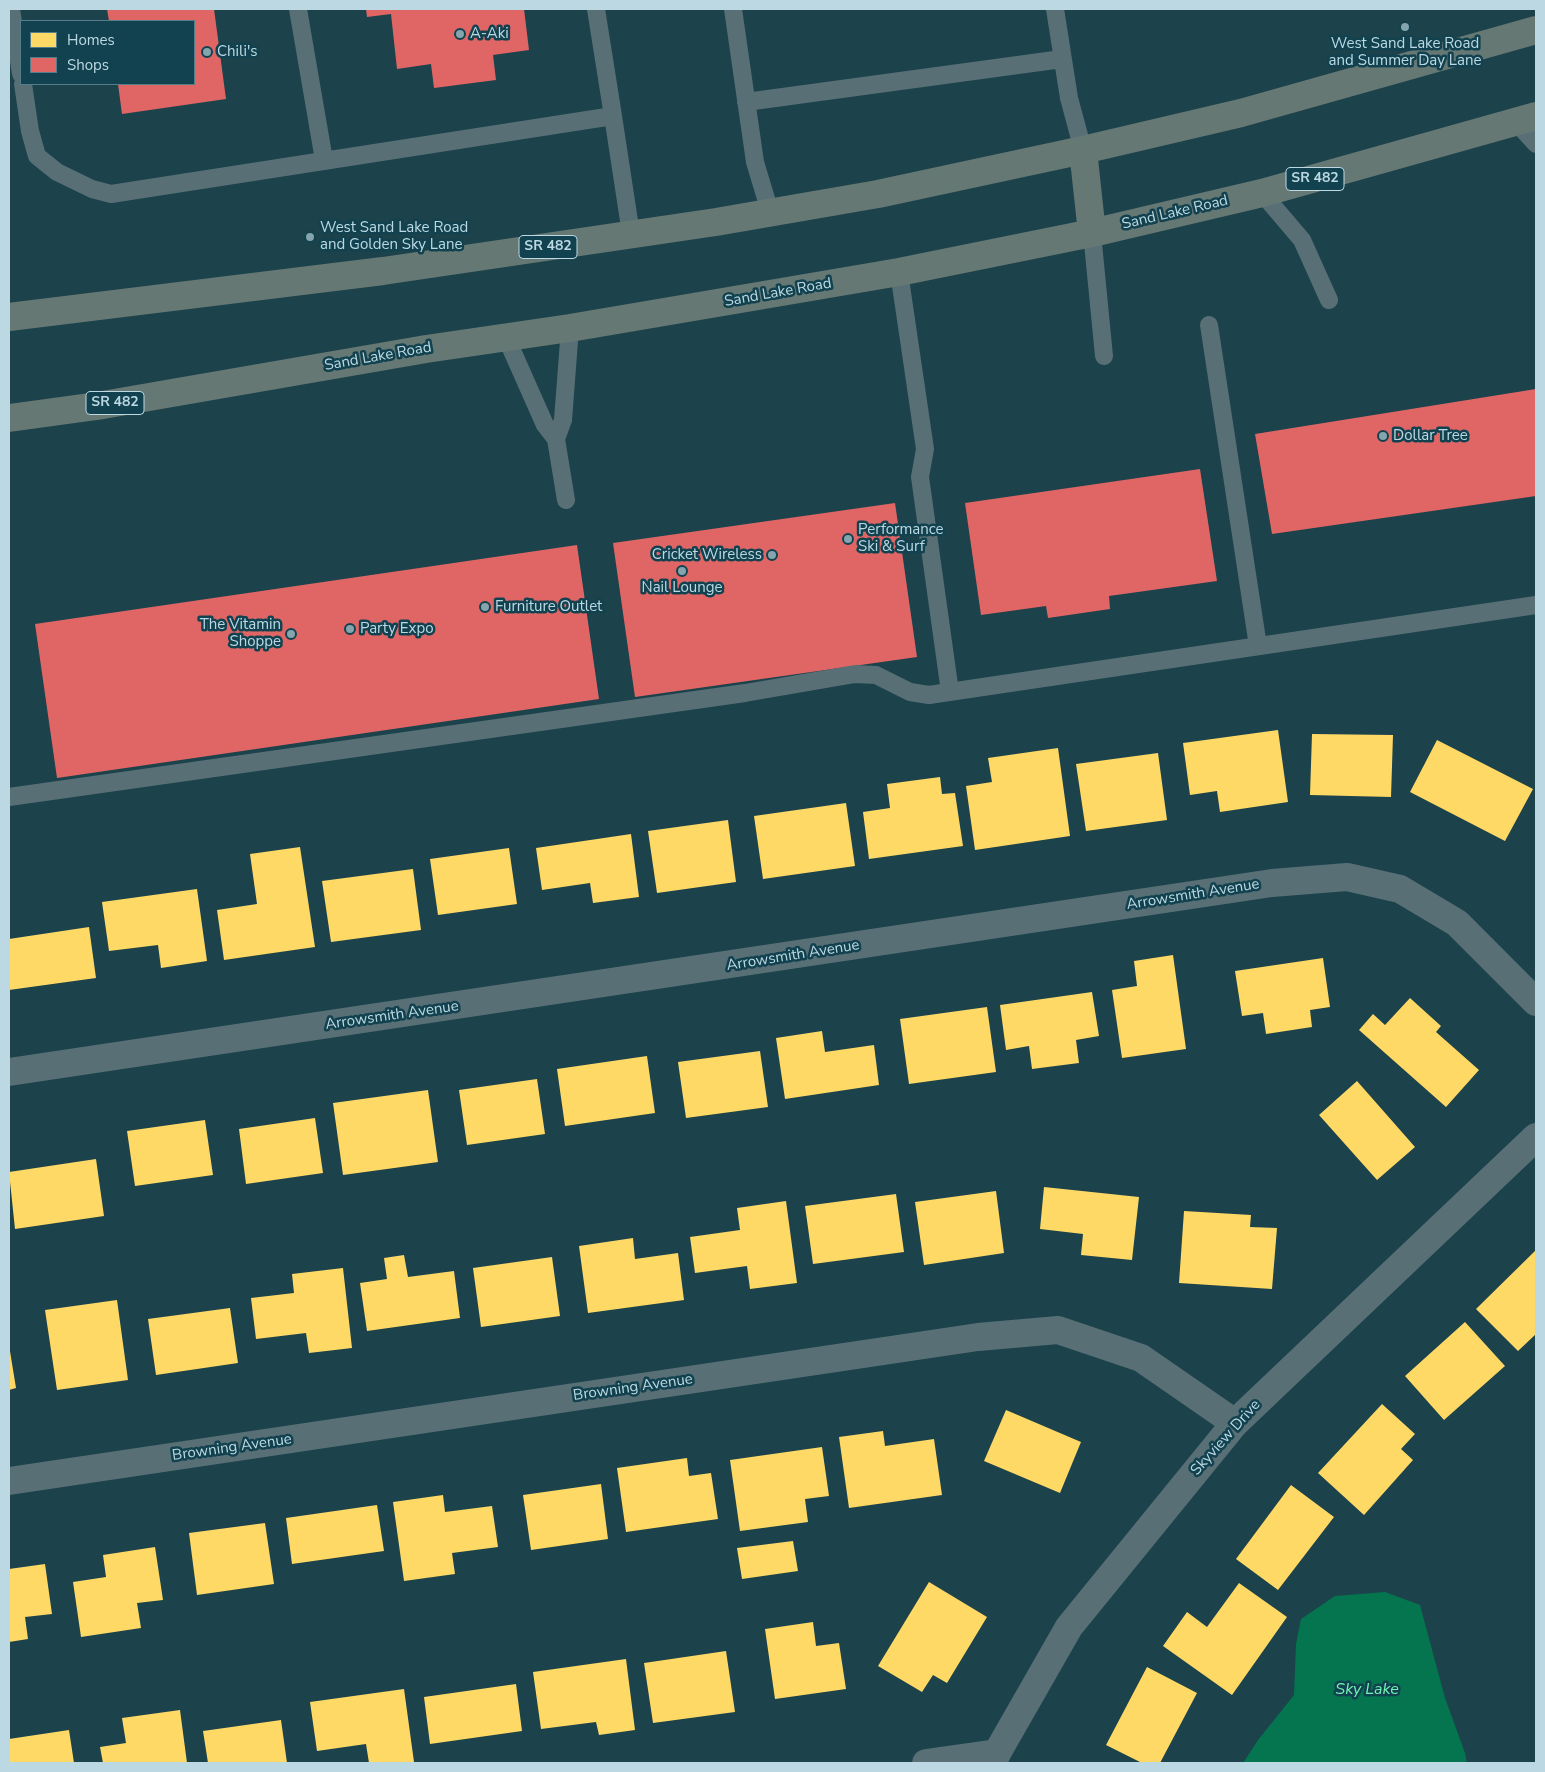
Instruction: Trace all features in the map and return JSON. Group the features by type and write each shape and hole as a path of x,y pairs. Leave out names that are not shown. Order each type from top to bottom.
{"main road":[{"name":"SR 482","path":"9,317 383,271 631,234 878,194 1083,150 1305,97 1536,30"},
{"name":"Sand Lake Road","path":"9,418 97,406 899,272 1092,233 1262,193 1526,119"},
{"path":"1083,150 1092,233"}],"street":[{"name":"Arrowsmith Avenue","path":"9,1072 1272,883 1348,877 1400,889 1457,923 1536,1002"},
{"name":"Skyview Drive","path":"995,1758 1069,1627 1235,1422 1536,1137"},
{"name":"Browning Avenue","path":"9,1481 978,1337 1058,1330 1141,1358 1235,1422"},
{"path":"926,1763 995,1758"}],"lane":[{"path":"11,9 20,68"},
{"path":"298,9 324,160"},
{"path":"596,9 631,234"},
{"path":"733,9 756,162 770,212"},
{"path":"1055,9 1069,98 1083,150"},
{"path":"746,102 1062,59"},
{"path":"23,85 30,131 37,156 57,172 92,189 111,194 613,116"},
{"path":"1526,119 1536,144"},
{"path":"1262,193 1302,240 1329,300"},
{"path":"1092,233 1104,356"},
{"path":"899,272 925,449 920,477 950,692"},
{"path":"1209,325 1258,646"},
{"path":"556,439 563,420 570,328"},
{"path":"506,337 545,425 556,439 566,500"},
{"path":"9,797 745,693 854,674 876,675 910,692 929,695 1536,605"}],"water":[{"name":"Sky Lake","path":"1385,1592 1420,1605 1445,1698 1467,1763 1243,1763 1258,1740 1294,1695 1296,1644 1301,1619 1335,1596"}],"building: Homes":[{"path":"1278,730 1288,802 1220,812 1217,791 1190,795 1183,743"},
{"path":"1312,734 1393,735 1391,797 1310,795"},
{"path":"1437,740 1533,789 1505,841 1410,792"},
{"path":"1058,748 1070,836 975,850 966,786 992,782 988,758"},
{"path":"1158,753 1167,820 1086,831 1076,764"},
{"path":"940,777 942,794 955,793 963,846 869,859 863,812 890,808 887,784"},
{"path":"846,803 855,866 763,879 754,816"},
{"path":"728,820 736,882 657,893 648,831"},
{"path":"631,834 639,897 593,903 590,883 542,890 536,848"},
{"path":"300,847 315,947 224,960 217,910 257,904 250,854"},
{"path":"509,848 517,904 438,915 430,859"},
{"path":"413,869 421,930 331,942 322,881"},
{"path":"197,889 207,961 161,968 158,945 109,951 102,902"},
{"path":"89,927 96,978 9,990 9,939"},
{"path":"1173,955 1186,1049 1122,1058 1112,990 1137,986 1134,961"},
{"path":"1323,958 1330,1007 1310,1010 1312,1027 1266,1034 1263,1013 1242,1016 1235,971"},
{"path":"1092,992 1099,1036 1076,1040 1079,1063 1032,1069 1029,1046 1006,1050 1000,1005"},
{"path":"1410,998 1441,1026 1436,1032 1479,1070 1446,1107 1359,1030 1373,1014 1385,1025"},
{"path":"987,1007 996,1072 909,1084 900,1019"},
{"path":"822,1031 825,1052 874,1045 879,1085 785,1099 776,1038"},
{"path":"760,1051 768,1107 686,1118 678,1062"},
{"path":"647,1056 655,1113 565,1126 557,1069"},
{"path":"537,1079 545,1134 467,1145 459,1090"},
{"path":"1357,1081 1415,1147 1377,1180 1319,1115"},
{"path":"428,1090 438,1162 343,1175 333,1103"},
{"path":"315,1118 323,1173 246,1184 239,1129"},
{"path":"205,1120 213,1175 135,1186 127,1131"},
{"path":"96,1159 104,1216 15,1229 9,1172"},
{"path":"1044,1187 1139,1197 1132,1260 1081,1255 1083,1234 1040,1229"},
{"path":"996,1191 1004,1253 924,1265 915,1202"},
{"path":"896,1194 904,1252 813,1264 805,1206"},
{"path":"786,1201 797,1283 750,1289 747,1266 695,1273 690,1237 740,1230 737,1208"},
{"path":"1184,1211 1251,1215 1250,1227 1277,1228 1272,1289 1179,1283"},
{"path":"633,1238 635,1259 678,1253 684,1300 588,1313 579,1246"},
{"path":"1536,1250 1536,1334 1518,1351 1476,1309"},
{"path":"404,1255 408,1277 454,1271 460,1318 367,1331 360,1283 387,1279 384,1258"},
{"path":"552,1257 560,1316 481,1327 473,1268"},
{"path":"343,1268 352,1348 309,1353 306,1333 256,1339 251,1298 294,1293 292,1274"},
{"path":"117,1300 128,1380 57,1390 45,1310"},
{"path":"230,1308 238,1363 156,1375 148,1319"},
{"path":"1465,1322 1505,1366 1444,1420 1405,1376"},
{"path":"9,1345 16,1388 9,1390"},
{"path":"1382,1404 1415,1434 1401,1449 1413,1460 1364,1515 1318,1473"},
{"path":"1006,1410 1081,1442 1060,1493 984,1461"},
{"path":"883,1431 885,1446 934,1439 942,1495 849,1508 839,1437"},
{"path":"822,1447 829,1496 805,1499 808,1522 740,1531 730,1460"},
{"path":"687,1458 689,1476 711,1473 718,1519 626,1532 617,1468"},
{"path":"601,1484 608,1539 531,1550 523,1495"},
{"path":"1291,1485 1334,1517 1278,1590 1236,1559"},
{"path":"443,1495 445,1512 492,1506 498,1547 452,1553 455,1574 404,1581 393,1502"},
{"path":"377,1505 384,1551 292,1564 286,1518"},
{"path":"265,1523 274,1584 197,1595 189,1533"},
{"path":"793,1541 798,1571 742,1579 737,1548"},
{"path":"155,1547 163,1600 137,1603 141,1628 81,1637 73,1582 106,1577 103,1555"},
{"path":"45,1564 52,1614 25,1617 28,1639 9,1642 9,1569"},
{"path":"929,1582 987,1617 947,1683 933,1675 922,1692 878,1666"},
{"path":"1239,1583 1287,1617 1232,1695 1163,1646 1187,1612 1207,1627"},
{"path":"813,1622 816,1646 839,1643 846,1689 775,1699 765,1629"},
{"path":"726,1651 735,1712 653,1723 644,1663"},
{"path":"626,1659 635,1730 599,1735 596,1722 541,1729 533,1672"},
{"path":"1147,1667 1197,1693 1160,1763 1142,1763 1106,1745"},
{"path":"516,1684 522,1731 430,1744 424,1697"},
{"path":"404,1689 414,1762 369,1763 366,1744 317,1751 310,1702"},
{"path":"180,1710 187,1763 103,1763 100,1747 126,1743 122,1718"},
{"path":"281,1720 287,1763 208,1763 203,1731"},
{"path":"69,1730 74,1763 9,1763 9,1739"}],"building: Shops":[{"name":"Chili's","path":"107,9 214,9 226,99 122,114 118,85 195,85 195,20 109,20"},
{"name":"A-Aki","path":"366,9 524,9 529,50 493,55 496,80 434,88 431,64 397,69 391,14 367,17"},
{"path":"1536,389 1536,496 1272,534 1255,434"},
{"path":"1200,469 1217,581 1109,596 1110,609 1048,618 1046,606 981,615 965,503"},
{"path":"895,503 917,657 635,697 613,543"},
{"path":"577,545 599,699 57,778 35,624"}],"place":[{"name":"West Sand Lake Road and Summer Day Lane","path":"1405,27"},
{"name":"A-Aki","path":"460,34"},
{"name":"Chili's","path":"207,52"},
{"name":"West Sand Lake Road and Golden Sky Lane","path":"310,237"},
{"name":"Dollar Tree","path":"1383,436"},
{"name":"Performance Ski & Surf","path":"848,539"},
{"name":"Cricket Wireless","path":"772,555"},
{"name":"Nail Lounge","path":"682,571"},
{"name":"Furniture Outlet","path":"485,607"},
{"name":"Party Expo","path":"350,629"},
{"name":"The Vitamin Shoppe","path":"291,634"}]}
